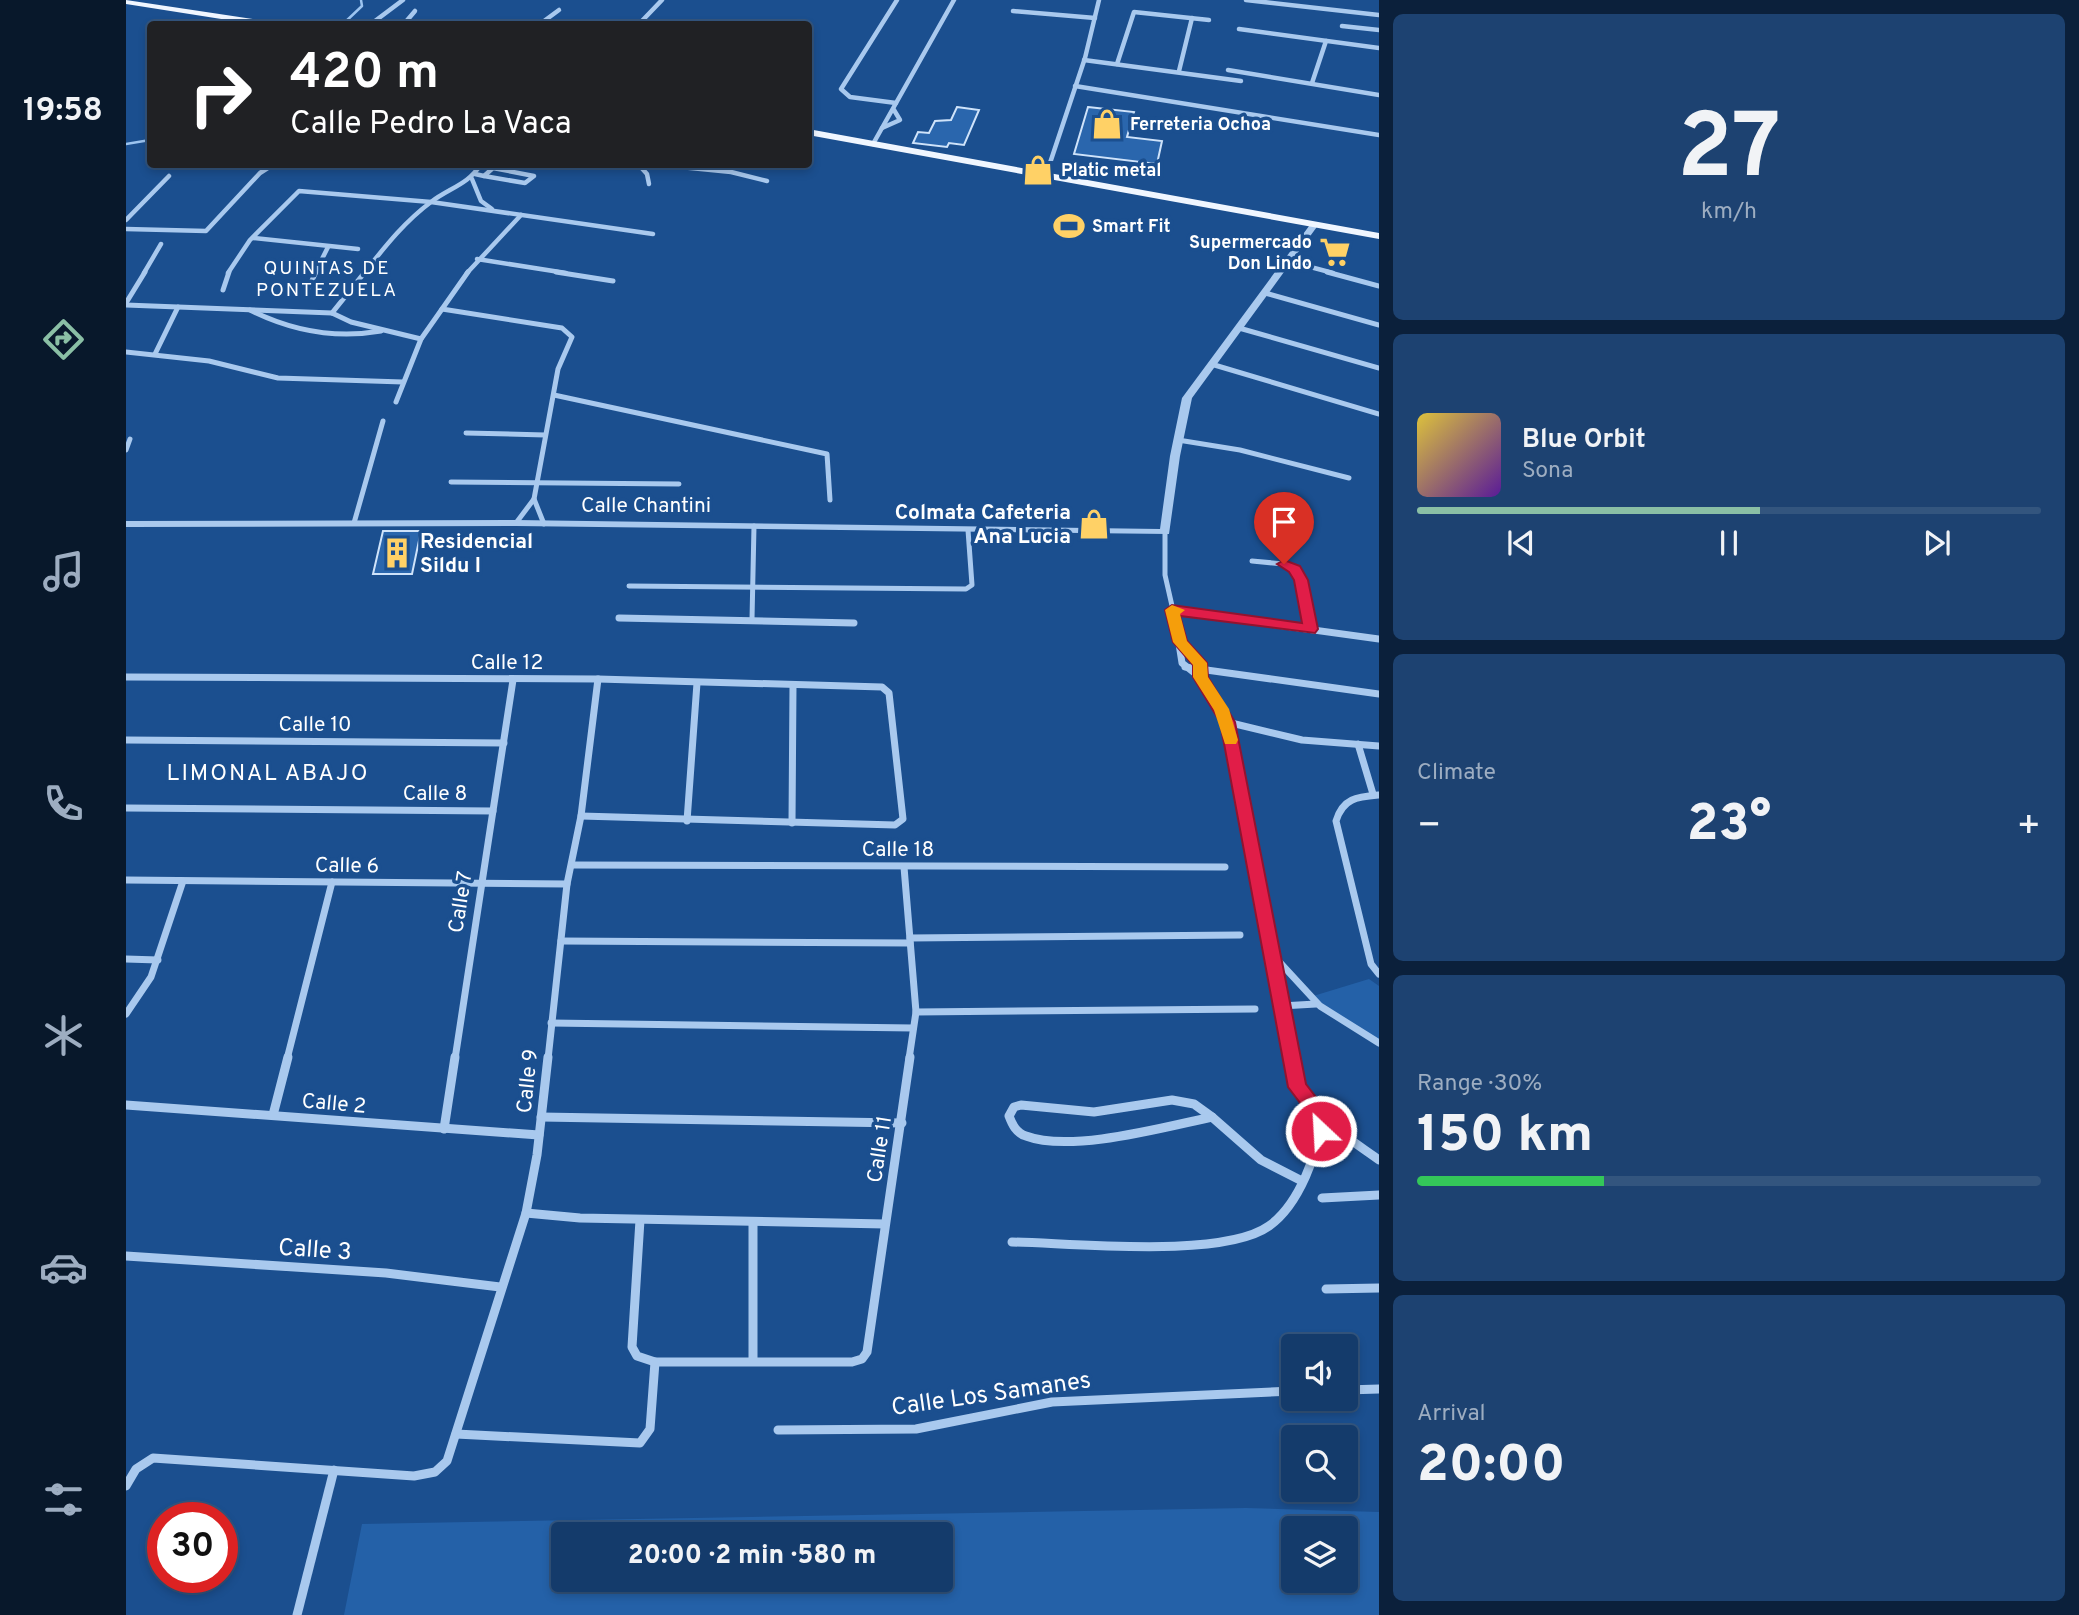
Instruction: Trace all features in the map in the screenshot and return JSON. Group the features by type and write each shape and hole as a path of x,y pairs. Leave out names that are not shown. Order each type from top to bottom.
{"main road":[{"path":"126,1 249,21"},
{"path":"166,6 228,21"},
{"path":"812,133 1379,236"}],"street":[{"path":"375,21 403,0"},
{"path":"642,21 662,0"},
{"path":"896,103 850,97 841,89 897,0"},
{"path":"873,144 954,0"},
{"path":"1046,175 1084,59 1099,0"},
{"path":"1246,0 1379,15"},
{"path":"1328,9 1333,0"},
{"path":"544,21 559,10"},
{"path":"407,21 415,11"},
{"path":"1013,11 1095,18"},
{"path":"1117,64 1134,12 1209,20"},
{"path":"1179,71 1192,18"},
{"path":"1342,26 1379,30"},
{"path":"1240,29 1379,48"},
{"path":"1311,83 1326,41"},
{"path":"1084,59 1241,81"},
{"path":"1228,71 1379,95"},
{"path":"1075,86 1379,135"},
{"path":"882,128 900,120 894,110"},
{"path":"126,229 206,231 268,168"},
{"path":"473,177 479,168"},
{"path":"642,168 648,174 649,184"},
{"path":"690,168 731,172 767,181"},
{"path":"332,313 395,235 431,202 473,177 484,176 525,183 534,176 493,169 484,176"},
{"path":"126,220 169,176"},
{"path":"473,177 481,201 495,212"},
{"path":"223,290 232,266 253,238 291,196 299,191 431,202 653,234"},
{"path":"396,402 421,339 477,259 521,215"},
{"path":"1315,224 1187,398 1165,532 1165,575 1184,667 1201,673 1379,694"},
{"path":"253,238 358,249"},
{"path":"161,244 126,304 332,313 351,322 421,339"},
{"path":"307,291 328,247"},
{"path":"477,259 613,281"},
{"path":"1288,261 1379,286"},
{"path":"1265,293 1379,325"},
{"path":"155,354 178,307"},
{"path":"249,309 321,334 370,333 383,330"},
{"path":"442,309 562,328 571,334 572,341 558,369 534,499 516,523"},
{"path":"1239,328 1379,368"},
{"path":"126,352 209,360 278,378 404,382"},
{"path":"1210,364 1379,414"},
{"path":"554,395 827,454 830,500"},
{"path":"354,523 383,421"},
{"path":"466,433 545,435"},
{"path":"126,450 130,439"},
{"path":"1178,440 1240,450 1349,478"},
{"path":"452,482 679,484"},
{"path":"534,499 544,524"},
{"name":"Calle Chantini","path":"126,524 516,523 1165,532"},
{"path":"752,620 754,526"},
{"path":"629,586 966,589 972,584 968,530"},
{"path":"1252,561 1284,564 1295,569 1303,589 1310,629"},
{"path":"1172,610 1379,639"},
{"path":"619,618 854,623"},
{"path":"1180,642 1196,657 1201,673 1227,722 1297,1087 1323,1118 1379,1160"},
{"name":"Calle 12","path":"126,677 598,679 887,689 903,819 895,825 792,823"},
{"name":"Calle 9","path":"334,1470 414,1476 435,1472 447,1461 500,1287 526,1213 539,1135 567,884 581,816 598,679"},
{"name":"Calle 7","path":"444,1129 513,680"},
{"path":"687,821 697,682"},
{"path":"581,816 792,823 793,685"},
{"path":"1227,722 1301,740 1379,746"},
{"name":"Calle 10","path":"126,740 504,743"},
{"path":"1358,744 1376,795 1354,797 1340,807 1336,821 1371,964 1379,974"},
{"name":"Calle 8","path":"126,808 493,811"},
{"name":"Calle 18","path":"572,864 1225,867"},
{"name":"Calle 11","path":"753,1360 852,1362 863,1359 867,1352 916,1012 904,867"},
{"name":"Calle 6","path":"126,880 567,884"},
{"path":"126,1014 151,977 183,881"},
{"path":"273,1115 332,882"},
{"path":"561,942 1240,935"},
{"path":"1271,951 1316,1003 1360,1035 1379,1043"},
{"path":"126,959 158,960"},
{"path":"1280,1006 1316,1003"},
{"path":"916,1012 1255,1009"},
{"path":"551,1023 913,1028"},
{"path":"1213,1117 1088,1139 1026,1136 1013,1128 1009,1116 1015,1107 1024,1104 1073,1112 1106,1112 1159,1101 1192,1102 1213,1117 1256,1156 1286,1176 1302,1181"},
{"name":"Calle 2","path":"126,1105 539,1135"},
{"path":"541,1117 902,1123"},
{"path":"1013,1242 1207,1246 1237,1240 1272,1226 1288,1211 1302,1181 1323,1118"},
{"path":"1322,1198 1379,1195"},
{"path":"526,1213 640,1220 885,1224"},
{"path":"640,1220 632,1347 637,1356 655,1362 753,1360 753,1222"},
{"name":"Calle 3","path":"126,1256 386,1273 500,1287"},
{"path":"1326,1289 1379,1288"},
{"path":"456,1434 635,1445 645,1440 650,1429 655,1362"},
{"path":"1358,1390 1379,1389"},
{"name":"Calle Los Samanes","path":"778,1430 916,1429 1052,1402 1281,1392"},
{"path":"126,1486 134,1470 153,1458 334,1470 297,1615"}],"shaded area":[{"path":"1369,979 1379,986 1379,1041 1310,997"},
{"path":"1246,1508 1379,1512 1379,1615 344,1615 362,1524"}],"building":[{"path":"957,107 979,110 964,145 949,143 947,147 913,143 918,132 929,133 935,121 951,120"},
{"name":"Ferreteria Ochoa","path":"1088,107 1134,112 1127,137 1162,141 1157,164 1074,154"},
{"name":"Residencial Sildu I","path":"383,531 421,531 412,574 373,574"}],"waterway":[{"path":"346,21 362,6 361,0"},
{"path":"126,144 147,140"}],"slow traffic":[{"path":"1177,610 1172,610 1180,642 1200,663 1200,677 1222,709 1231,740"}],"place":[{"name":"Ferreteria Ochoa","path":"1107,124"},
{"name":"Platic metal","path":"1038,170"},
{"name":"Smart Fit","path":"1069,226"},
{"name":"Supermercado Don Lindo","path":"1335,252"},
{"name":"Colmata Cafeteria Ana Lucia","path":"1094,524"},
{"name":"Residencial Sildu I","path":"397,553"}],"district":[{"name":"QUINTAS DE PONTEZUELA","path":"327,278"},
{"name":"LIMONAL ABAJO","path":"268,772"}],"route":[{"path":"1284,564 1295,569 1301,580 1310,629 1172,610 1180,642 1200,663 1200,677 1222,709 1227,722 1297,1087 1323,1118 1321,1131"}]}
